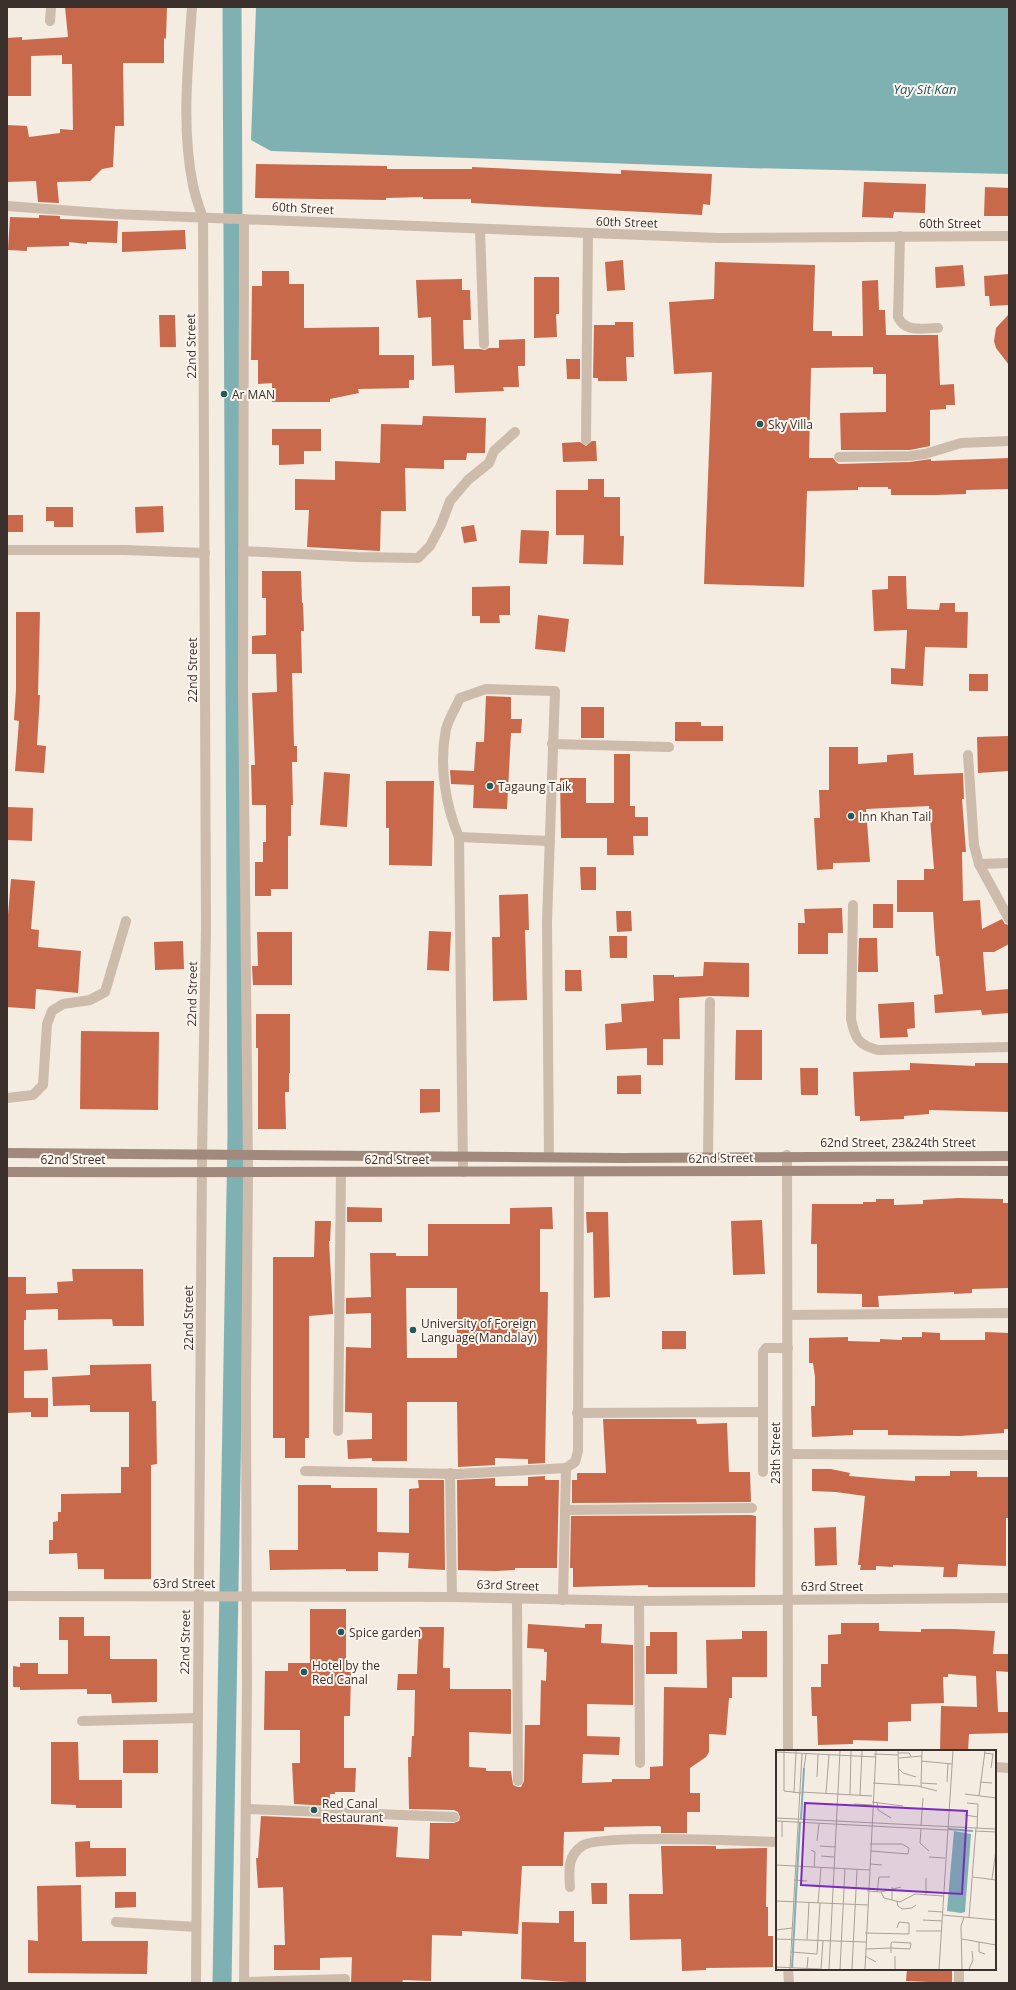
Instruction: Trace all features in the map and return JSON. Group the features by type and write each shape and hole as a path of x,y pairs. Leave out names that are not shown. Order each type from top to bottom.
{"main road":[{"name":"62nd Street","path":"7,1153 205,1156 462,1157 787,1156"},
{"name":"62nd Street, 23&24th Street","path":"787,1156 1009,1156"},
{"name":"62nd Street","path":"7,1172 579,1172 787,1170"},
{"path":"787,1170 1009,1171"}],"street":[{"path":"50,20 51,7"},
{"name":"22nd Street","path":"192,7 186,97 188,156 193,187 207,218 205,553 206,1172 199,1596 196,1983"},
{"path":"7,206 114,214 207,218"},
{"name":"60th Street","path":"207,218 241,218 588,234 718,238 1009,236"},
{"path":"241,218 247,1597 247,1809 244,1983 345,1979"},
{"path":"480,229 484,344"},
{"path":"586,440 588,234"},
{"path":"900,236 898,317 904,326 909,328 938,328"},
{"path":"243,551 357,557 418,558 430,546 441,525 450,501 468,480 489,463 494,451 515,432"},
{"path":"839,457 910,456 925,454 961,443 1009,441"},
{"path":"7,550 124,550 205,553"},
{"path":"462,1172 459,837 452,820 443,772 446,728 460,698 486,688 555,690 547,922 549,1157"},
{"path":"552,744 669,747"},
{"path":"968,756 974,844 979,864 1009,919"},
{"path":"459,837 549,841"},
{"path":"979,864 1009,863"},
{"path":"853,905 851,1019 854,1034 859,1042 867,1047 878,1050 1009,1047"},
{"path":"7,1098 34,1095 43,1085 47,1024 52,1011 63,1004 90,1000 105,992 126,921"},
{"path":"708,1157 710,1002"},
{"name":"23th Street","path":"787,1156 788,1750"},
{"path":"338,1431 341,1172"},
{"path":"305,1471 450,1473 566,1468 575,1462 578,1451 579,1172"},
{"path":"788,1315 1009,1313"},
{"path":"763,1472 763,1352 766,1348 788,1348"},
{"path":"577,1413 763,1412"},
{"path":"788,1454 1009,1455"},
{"path":"563,1600 566,1468"},
{"path":"450,1473 452,1597"},
{"path":"566,1510 752,1508"},
{"name":"63rd Street","path":"7,1596 452,1597 639,1601 1009,1598"},
{"path":"517,1598 518,1781"},
{"path":"639,1601 640,1763"},
{"path":"82,1721 198,1718"},
{"path":"996,1767 1009,1768"},
{"path":"247,1809 454,1817"},
{"path":"570,1887 569,1863 582,1845 595,1842 672,1840 776,1842"},
{"path":"116,1922 196,1927"},
{"path":"788,1970 788,1983"},
{"path":"958,1983 959,1970"}],"water":[{"name":"Yay Sit Kan","path":"256,7 1009,7 1009,174 747,168 271,151 251,140"}],"building":[{"path":"65,7 167,7 166,39 164,38 164,63 123,63 124,126 115,126 113,167 102,169 90,181 57,182 59,203 38,202 36,181 7,182 7,125 27,126 29,137 60,133 60,129 73,130 72,64 62,64 62,55 31,56 31,96 7,96 7,38 22,37 22,40 68,37"},
{"path":"256,164 387,166 387,169 472,169 472,167 621,174 621,170 712,174 710,205 703,204 702,215 471,203 471,199 423,199 423,197 386,198 386,200 255,198"},
{"path":"864,182 926,184 925,213 894,212 893,218 862,217"},
{"path":"985,187 1009,188 1009,216 984,216"},
{"path":"39,215 60,216 60,219 118,221 117,243 87,242 87,244 69,242 69,246 27,247 27,251 8,250 10,217 39,218"},
{"path":"185,230 186,249 122,252 122,232"},
{"path":"623,260 625,290 607,291 605,262"},
{"name":"Sky Villa","path":"715,262 815,265 813,331 832,331 832,336 863,336 862,281 878,280 879,310 885,310 886,335 938,335 940,385 954,384 955,405 946,405 946,409 930,410 930,446 910,450 841,450 840,413 886,412 886,374 873,374 873,367 811,368 809,458 833,458 839,464 910,462 931,459 931,461 1009,458 1009,489 966,490 966,494 935,495 891,495 891,489 888,489 888,487 858,487 858,490 807,491 804,587 704,584 712,372 674,374 669,302 714,299"},
{"path":"963,265 965,286 936,288 935,267"},
{"path":"262,271 289,271 289,284 304,284 304,328 379,327 379,355 414,355 414,380 409,380 409,388 358,389 359,393 330,399 330,402 272,402 272,383 258,384 258,360 251,360 252,286 262,286"},
{"path":"1009,274 1009,305 990,306 989,296 985,296 984,276"},
{"path":"534,277 559,277 559,314 556,314 557,337 534,338"},
{"path":"462,279 462,290 470,290 471,320 463,320 464,349 485,350 489,348 499,348 499,340 525,339 525,366 518,366 519,387 503,387 504,391 455,393 454,365 432,366 431,317 418,318 416,280"},
{"path":"1009,314 1009,365 996,348 994,341 996,328"},
{"path":"159,315 175,315 176,347 160,347"},
{"path":"615,322 633,322 634,357 626,357 627,381 598,381 598,378 593,378 594,325 615,325"},
{"path":"566,359 580,359 580,379 567,379"},
{"path":"423,416 486,418 485,453 467,453 466,460 444,460 444,469 405,468 406,511 381,511 380,551 307,547 309,510 295,510 295,479 335,480 335,461 380,463 381,424 422,425"},
{"path":"272,429 321,429 321,451 304,451 304,464 279,465 279,445 272,445"},
{"path":"592,441 596,441 597,461 563,462 562,443 580,442 586,446"},
{"path":"588,479 604,479 604,497 620,497 620,536 624,536 623,565 583,564 584,535 556,535 556,490 588,490"},
{"path":"163,506 164,532 136,533 135,507"},
{"path":"46,507 73,507 73,527 54,527 54,521 46,521"},
{"path":"7,515 23,515 23,532 7,532"},
{"path":"474,525 477,541 464,543 461,527"},
{"path":"521,530 549,531 547,564 519,563"},
{"path":"262,571 301,571 304,631 301,631 302,673 292,673 294,746 297,746 297,762 292,762 293,805 291,805 291,836 288,836 288,889 271,889 271,896 255,896 255,862 263,862 263,842 266,842 266,805 252,805 251,765 255,765 252,693 277,692 276,654 252,654 252,636 266,635 266,598 262,598"},
{"path":"888,576 906,576 907,609 939,610 940,603 955,603 955,612 968,612 967,648 925,647 923,686 891,684 891,668 905,669 907,630 874,631 872,590 888,589"},
{"path":"510,586 510,615 499,615 500,623 480,623 480,616 472,616 472,587"},
{"path":"16,612 40,612 38,695 40,695 37,745 46,746 44,773 15,771 19,721 14,720 16,690"},
{"path":"538,615 569,619 565,652 535,649"},
{"path":"969,674 988,674 988,691 969,691"},
{"path":"486,696 511,697 511,719 522,719 521,733 511,733 507,809 473,808 474,785 451,784 450,770 474,771 476,742 484,742"},
{"path":"581,707 604,707 604,738 581,738"},
{"path":"675,722 701,722 701,726 723,726 723,741 675,741"},
{"path":"1009,736 1009,771 978,773 977,737"},
{"path":"829,747 858,747 858,764 887,762 887,755 913,753 914,775 963,773 964,799 962,799 966,852 962,852 963,901 980,900 982,929 1002,919 1005,924 1009,925 1009,944 994,952 983,952 986,991 1009,989 1009,1013 982,1015 981,1010 935,1013 934,995 943,994 939,956 936,956 933,912 897,912 897,880 924,880 924,869 934,869 929,806 866,809 870,862 833,863 833,869 817,870 814,818 820,818 819,790 829,790"},
{"path":"614,754 630,754 630,806 635,806 635,817 648,817 648,836 633,836 634,855 607,855 607,838 561,838 560,778 586,778 586,803 614,803"},
{"path":"324,772 350,774 347,827 320,825"},
{"path":"386,781 434,781 432,866 389,865 389,828 386,828"},
{"path":"8,807 33,808 32,841 7,840"},
{"path":"580,867 596,867 596,890 581,890"},
{"path":"11,879 35,881 31,929 39,930 38,947 81,951 78,993 36,989 35,1009 7,1007 7,927"},
{"path":"528,894 529,930 525,930 527,1000 493,1001 492,937 500,937 499,895"},
{"path":"873,904 893,904 893,928 873,928"},
{"path":"842,908 843,933 828,933 828,954 798,954 798,923 805,923 804,909"},
{"path":"616,911 631,911 632,931 617,932"},
{"path":"429,931 451,932 449,971 427,970"},
{"path":"257,932 292,932 292,985 253,985 252,966 258,966"},
{"path":"609,936 627,936 627,958 610,958"},
{"path":"859,938 877,938 878,972 858,972"},
{"path":"183,941 184,969 155,970 154,942"},
{"path":"704,962 749,963 749,997 710,996 679,998 680,1039 663,1039 663,1065 647,1065 647,1048 606,1050 605,1024 622,1022 621,1004 654,1001 653,975 674,975 674,977 703,976"},
{"path":"565,970 581,970 582,991 565,991"},
{"path":"914,1002 915,1028 907,1029 908,1037 880,1038 878,1004"},
{"path":"256,1014 290,1014 289,1092 285,1092 286,1129 258,1129 258,1048 256,1048"},
{"path":"736,1030 762,1030 762,1080 735,1080"},
{"path":"81,1031 159,1032 158,1110 80,1109"},
{"path":"910,1063 975,1066 975,1063 1009,1063 1009,1112 929,1110 929,1114 904,1116 904,1119 860,1121 860,1116 855,1116 853,1072 910,1070"},
{"path":"800,1068 818,1068 818,1095 801,1095"},
{"path":"641,1075 641,1094 617,1094 617,1076"},
{"path":"420,1089 440,1089 440,1112 420,1113"},
{"path":"958,1198 1003,1199 1003,1203 1009,1203 1009,1288 972,1289 972,1293 954,1294 954,1292 878,1296 879,1307 862,1307 862,1294 817,1293 817,1244 811,1244 812,1204 863,1204 863,1202 876,1202 876,1199 894,1199 894,1205 923,1204 923,1200"},
{"path":"347,1207 382,1208 382,1222 347,1222"},
{"path":"552,1207 553,1229 540,1229 540,1292 548,1292 545,1463 528,1464 528,1459 495,1458 495,1465 458,1467 457,1402 407,1402 407,1461 372,1461 372,1458 348,1459 347,1440 372,1439 372,1413 345,1412 346,1347 371,1348 371,1313 346,1314 346,1298 371,1297 370,1253 396,1253 396,1256 428,1256 428,1224 510,1224 510,1208","holes":["406,1288 457,1288 457,1358 407,1358"]},
{"path":"586,1212 608,1212 610,1297 594,1298 593,1232 587,1233"},
{"path":"762,1220 765,1274 733,1275 731,1221"},
{"path":"315,1221 331,1221 329,1241 333,1314 309,1316 309,1438 305,1438 305,1458 285,1458 285,1438 273,1438 273,1257 314,1257"},
{"path":"72,1269 143,1269 144,1326 113,1326 112,1319 58,1320 58,1309 26,1310 26,1320 24,1320 24,1350 47,1349 48,1370 24,1371 24,1398 48,1398 48,1417 31,1417 31,1412 7,1413 7,1277 26,1277 26,1294 58,1293 57,1282 73,1281"},
{"path":"662,1331 686,1331 686,1349 662,1349"},
{"path":"922,1332 940,1333 940,1340 985,1340 985,1332 1009,1333 1009,1429 1004,1429 1004,1433 960,1436 888,1435 888,1430 853,1430 853,1435 812,1437 811,1406 815,1406 815,1377 813,1363 809,1363 809,1338 848,1337 848,1341 880,1342 880,1339 902,1340 902,1337 922,1337"},
{"path":"151,1364 152,1401 156,1401 157,1464 151,1465 151,1579 104,1579 104,1569 78,1569 77,1553 49,1554 49,1540 53,1540 53,1522 58,1521 58,1512 61,1512 61,1494 121,1493 121,1467 129,1467 129,1412 90,1412 90,1405 53,1406 52,1377 90,1375 90,1365"},
{"path":"603,1419 696,1419 697,1424 727,1423 729,1472 750,1472 751,1502 572,1503 572,1480 577,1480 577,1473 606,1473"},
{"path":"812,1469 831,1469 850,1473 849,1476 915,1481 915,1476 950,1476 950,1471 977,1471 977,1477 1009,1477 1009,1518 1006,1518 1006,1566 958,1564 957,1577 943,1577 944,1567 893,1565 893,1567 876,1566 876,1570 860,1570 861,1565 858,1565 865,1496 836,1492 812,1491"},
{"path":"545,1476 545,1480 559,1480 557,1568 515,1568 515,1570 496,1571 458,1570 457,1480 495,1478 495,1486 528,1486 528,1477"},
{"path":"418,1480 444,1480 445,1570 408,1568 409,1553 378,1552 378,1571 346,1571 346,1569 270,1570 269,1550 298,1550 298,1485 331,1485 331,1488 377,1488 377,1532 409,1533 409,1489 419,1488"},
{"path":"571,1516 756,1516 755,1587 648,1587 648,1585 573,1587 573,1568 570,1568"},
{"path":"836,1527 837,1565 815,1566 814,1528"},
{"path":"310,1609 346,1609 346,1672 351,1672 350,1716 344,1716 344,1768 356,1768 355,1792 335,1792 335,1794 330,1794 329,1806 294,1804 292,1763 300,1763 300,1730 264,1730 265,1671 288,1671 288,1663 310,1663"},
{"path":"59,1617 84,1617 84,1636 110,1636 110,1659 157,1659 157,1702 112,1703 111,1694 87,1694 87,1689 20,1690 20,1687 13,1687 13,1666 20,1667 20,1663 38,1663 38,1674 68,1674 68,1640 59,1640"},
{"path":"841,1623 879,1623 879,1631 921,1632 921,1629 954,1629 995,1631 993,1654 1009,1654 1009,1672 996,1671 998,1712 1009,1712 1009,1733 969,1734 968,1750 940,1750 941,1706 977,1707 976,1676 948,1674 948,1677 943,1677 944,1703 911,1704 911,1721 888,1722 888,1741 853,1740 853,1744 818,1745 817,1716 812,1716 811,1687 821,1687 821,1664 828,1664 828,1635 841,1634"},
{"path":"528,1624 585,1628 585,1624 602,1624 601,1643 633,1645 633,1705 587,1704 587,1736 620,1737 619,1755 583,1754 582,1783 612,1782 612,1779 650,1779 650,1767 663,1766 664,1687 707,1688 706,1640 742,1639 742,1631 767,1631 767,1677 732,1677 732,1698 729,1698 726,1735 709,1734 709,1752 706,1757 690,1768 690,1793 700,1793 700,1812 687,1812 687,1833 661,1833 661,1827 659,1826 604,1827 604,1831 564,1832 563,1866 522,1866 518,1934 462,1931 462,1936 432,1935 431,1981 403,1980 402,1983 351,1983 352,1957 320,1958 320,1970 274,1970 274,1945 285,1945 283,1887 258,1888 256,1858 258,1858 261,1816 328,1819 328,1822 398,1827 396,1857 429,1859 430,1823 454,1823 459,1821 460,1817 458,1812 454,1810 409,1809 408,1757 411,1757 412,1736 414,1736 415,1690 397,1690 398,1674 417,1674 419,1627 444,1627 443,1668 450,1668 450,1689 511,1689 511,1734 469,1732 469,1767 486,1768 486,1771 511,1771 513,1785 521,1787 524,1781 525,1725 540,1725 541,1680 546,1681 547,1652 544,1652 544,1649 527,1648"},
{"path":"650,1632 677,1632 677,1674 646,1674 646,1646 650,1646"},
{"path":"123,1740 158,1740 158,1773 123,1773"},
{"path":"51,1742 78,1742 79,1780 122,1780 122,1808 76,1808 76,1805 51,1804"},
{"path":"90,1841 90,1848 126,1848 126,1876 76,1877 75,1842"},
{"path":"661,1846 716,1846 716,1849 767,1848 766,1907 768,1907 768,1936 773,1936 773,1967 706,1968 706,1970 682,1971 681,1939 630,1940 629,1894 663,1894"},
{"path":"591,1883 607,1883 607,1904 592,1904"},
{"path":"81,1885 82,1941 148,1941 147,1974 28,1973 28,1940 38,1941 37,1886"},
{"path":"115,1892 136,1892 136,1907 115,1908"},
{"path":"559,1911 574,1911 574,1942 586,1942 586,1983 521,1979 522,1922 559,1923"},
{"path":"907,1970 952,1970 952,1983 906,1981"}],"waterway":[{"path":"222,1983 237,1135 232,7"}],"place":[{"name":"Ar MAN","path":"224,394"},
{"name":"Sky Villa","path":"760,424"},
{"name":"Tagaung Taik","path":"490,786"},
{"name":"Inn Khan Tail","path":"851,816"},
{"name":"University of Foreign Language(Mandalay)","path":"413,1330"},
{"name":"Spice garden","path":"341,1632"},
{"name":"Hotel by the Red Canal","path":"304,1672"},
{"name":"Red Canal Restaurant","path":"314,1810"}]}
